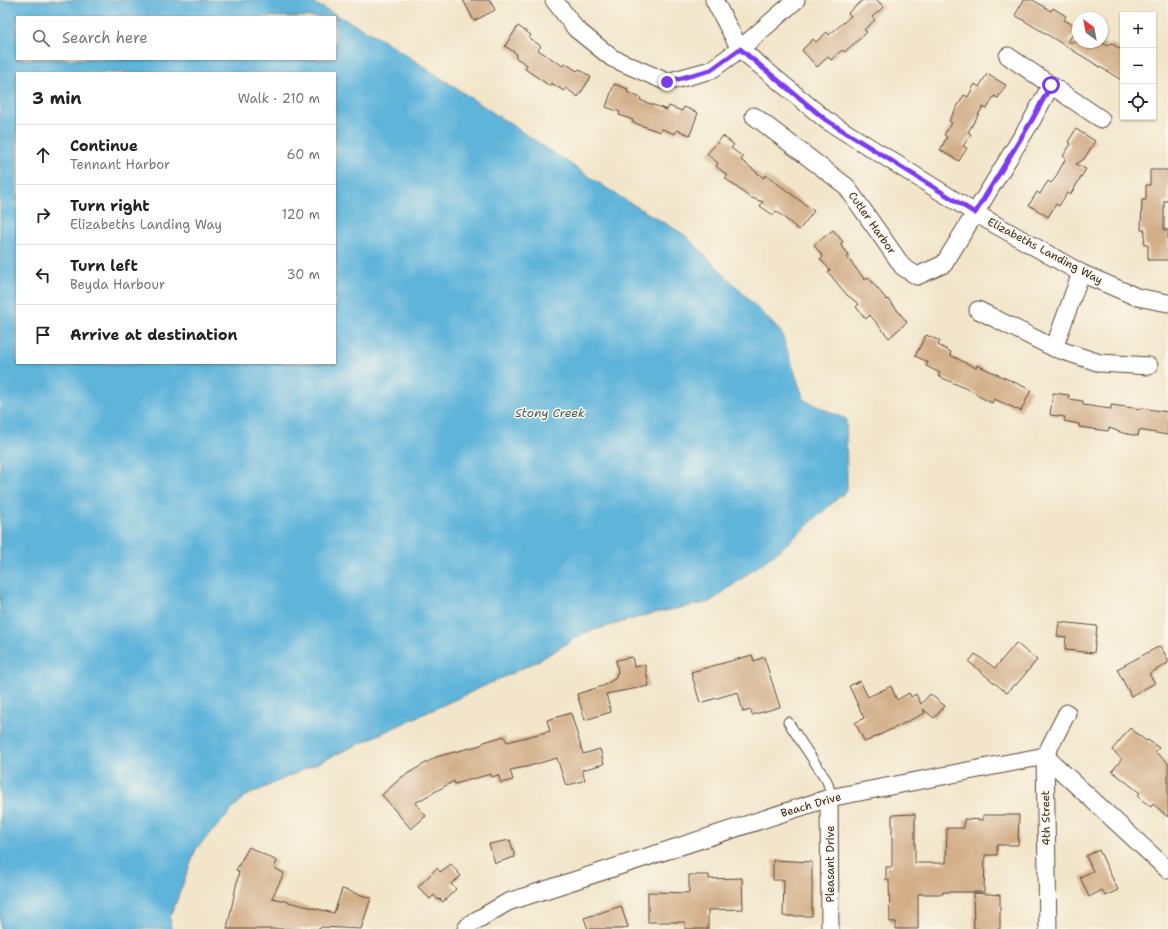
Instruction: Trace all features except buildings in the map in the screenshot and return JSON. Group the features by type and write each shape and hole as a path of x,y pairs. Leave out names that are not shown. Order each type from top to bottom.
{"street":[{"path":"554,0 576,29 612,58 667,82 711,70 740,49 796,0"},
{"name":"Elizabeths Landing Way","path":"714,0 740,49 826,120 975,213 1081,273 1137,297 1168,303"},
{"path":"1008,56 1101,119"},
{"path":"975,213 1032,120 1051,85"},
{"name":"Cutler Harbor","path":"754,116 846,186 903,267 917,276 944,264 975,213"},
{"path":"1054,348 1081,273"},
{"path":"978,310 1054,348 1100,363 1149,366"},
{"name":"4th Street","path":"1048,929 1045,756 1067,713"},
{"path":"1045,756 1139,844 1166,864"},
{"name":"Beach Drive","path":"466,929 470,924 508,902 831,798 1045,756"},
{"name":"Pleasant Drive","path":"830,929 831,798"}],"lane":[{"path":"788,722 827,781 831,798"}],"water":[{"name":"Stony Creek","path":"0,0 308,0 382,39 620,197 685,235 781,332 804,400 846,419 847,490 781,549 710,602 650,614 584,633 536,662 244,797 196,849 170,918 171,929 0,929"}],"route":[{"path":"667,82 711,70 740,49 826,120 975,213 1032,120 1051,85"}]}
